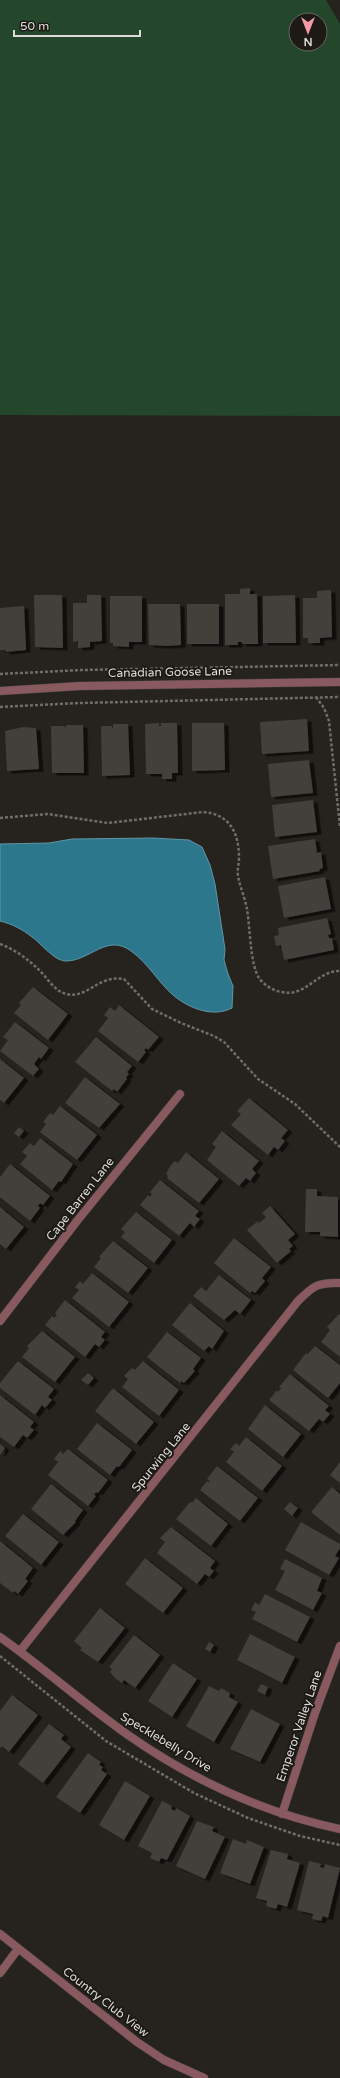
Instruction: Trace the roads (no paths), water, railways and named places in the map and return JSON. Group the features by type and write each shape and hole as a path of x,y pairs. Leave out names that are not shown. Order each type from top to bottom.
{"street":[{"name":"Canadian Goose Lane","path":"0,691 112,686 340,682"},
{"name":"Cape Barren Lane","path":"0,1321 77,1221 180,1094"},
{"name":"Spurwing Lane","path":"20,1651 298,1301 309,1290 324,1282 340,1283"},
{"name":"Specklebelly Drive","path":"0,1637 115,1726 164,1758 224,1790 282,1814 340,1829"},
{"name":"Emperor Valley Lane","path":"282,1814 315,1713 340,1646"},
{"name":"Country Club View","path":"0,1934 137,2042 164,2060 204,2078"},
{"path":"0,1974 18,1948"}],"water":[{"path":"153,838 189,840 202,847 210,865 215,884 225,949 224,960 233,986 232,1008 225,1011 209,1012 186,1004 173,995 137,956 122,946 106,946 75,960 66,961 57,958 36,940 13,925 0,921 0,844 49,843 72,839"}]}
